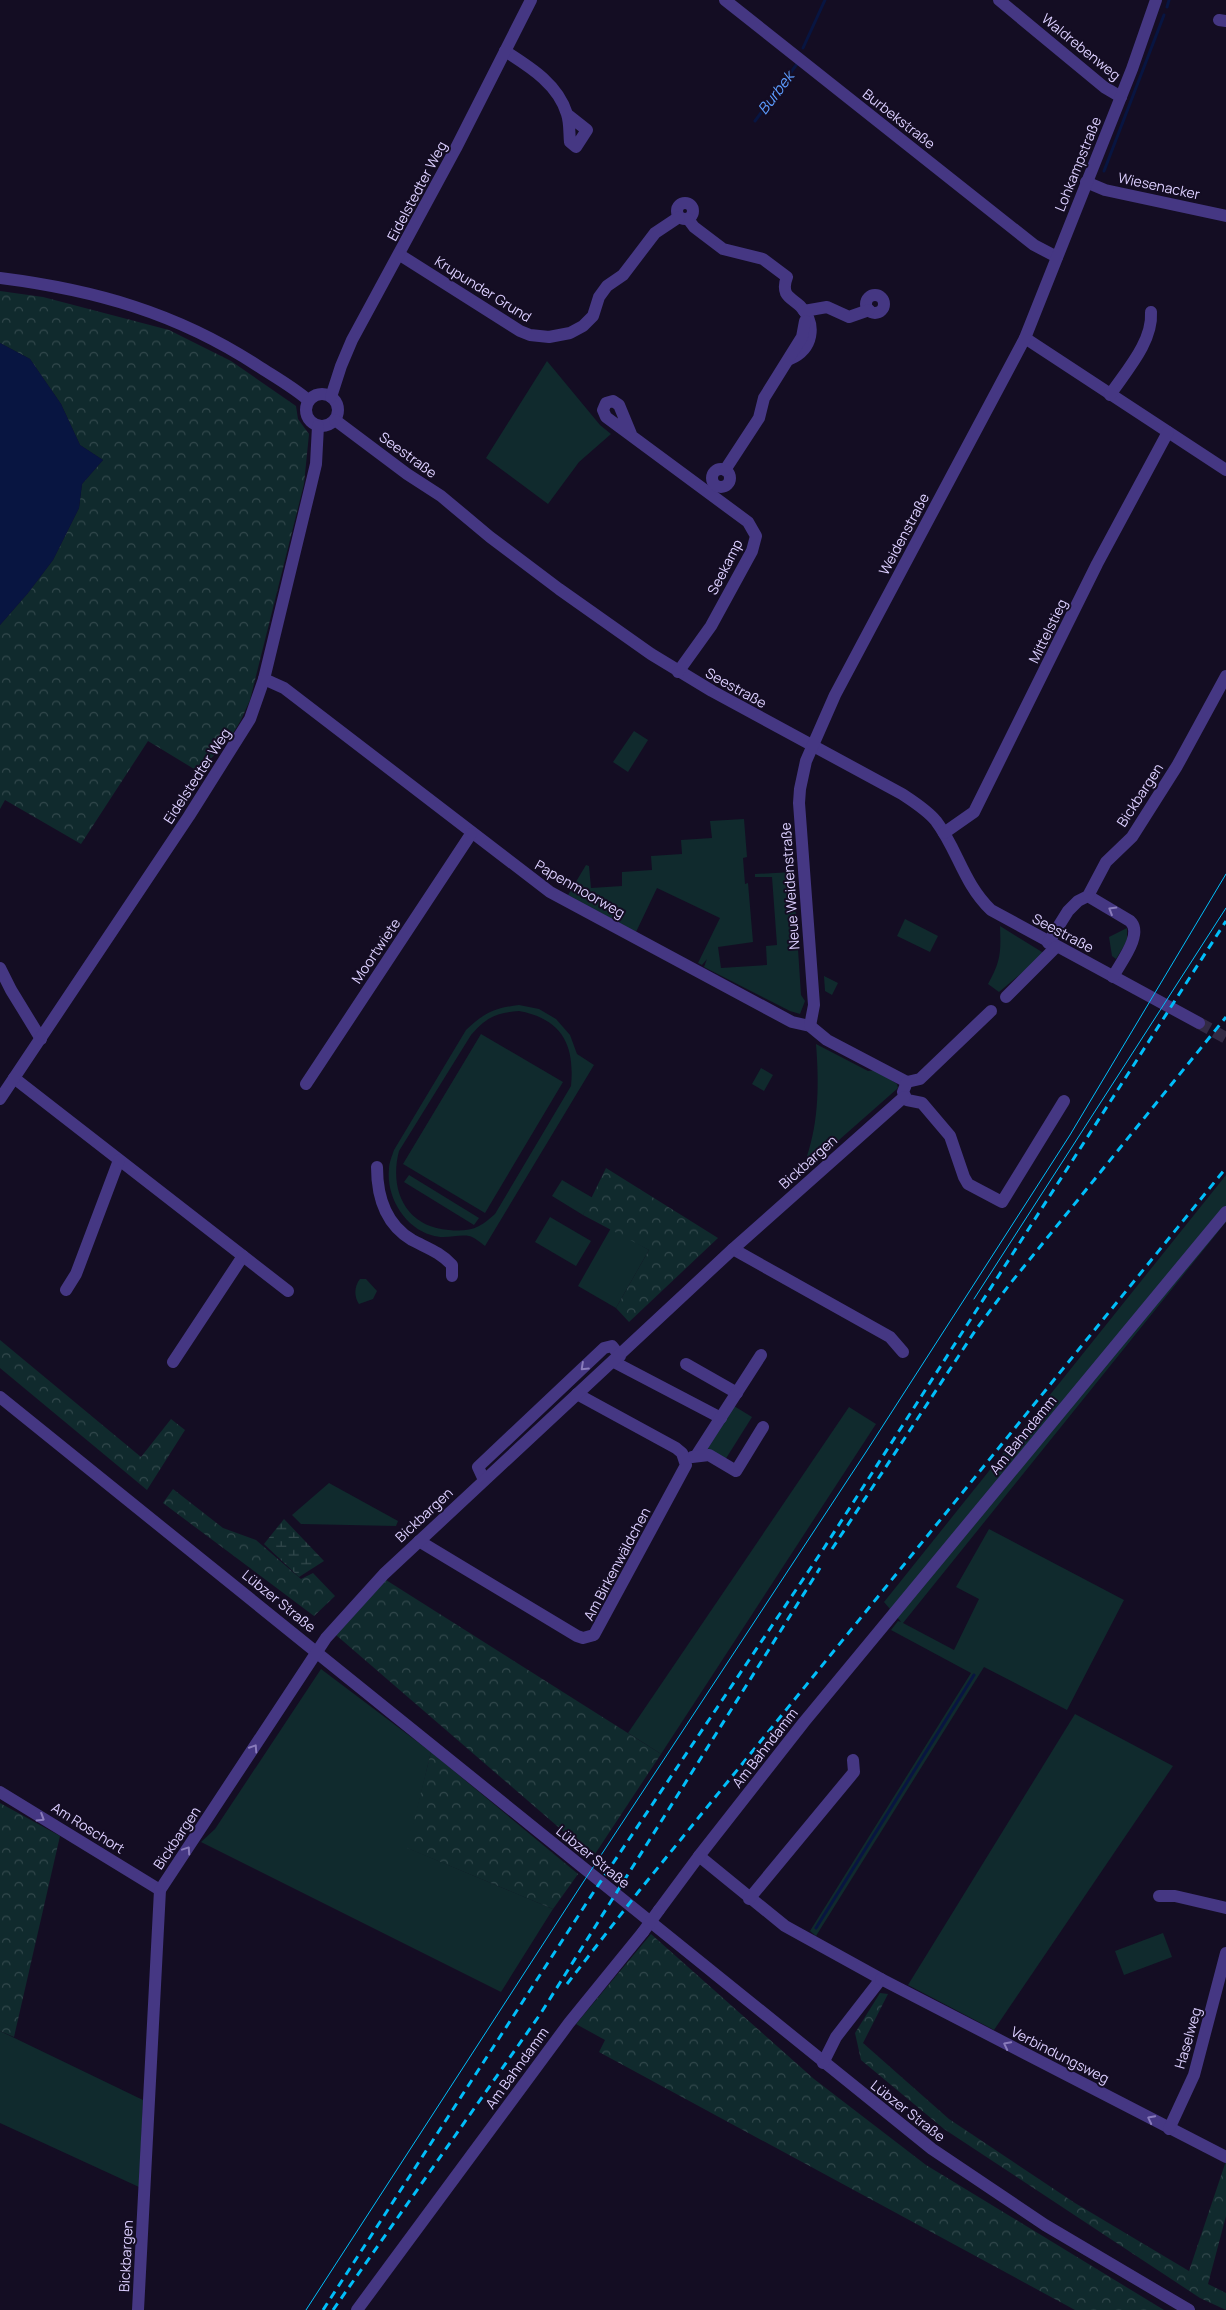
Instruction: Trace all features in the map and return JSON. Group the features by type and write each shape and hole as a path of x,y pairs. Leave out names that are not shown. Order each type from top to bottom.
{"street":[{"name":"Eidelstedter Weg","path":"332,397 341,366 352,340 400,255 531,0"},
{"name":"Burbekstraße","path":"725,0 1034,244 1057,256"},
{"name":"Waldrebenweg","path":"999,0 1104,87 1121,96"},
{"name":"Lohkampstraße","path":"1025,338 1121,96 1156,0"},
{"path":"505,51 541,76 552,87 568,115"},
{"name":"Wiesenacker","path":"1086,182 1111,191 1226,216"},
{"name":"Krupunder Grund","path":"400,255 520,331 540,337 558,337 576,330 589,321 603,291 623,275 655,232 683,218 723,249 763,259 787,278 785,285 786,293 804,311"},
{"path":"0,278 86,292 162,315 236,352 308,400"},
{"path":"712,488 712,476 715,472 725,470 759,418 764,398 790,359 801,353 810,342 810,328 804,311 827,307 850,317 869,310"},
{"path":"1110,395 1142,345 1152,321 1151,312"},
{"path":"1025,338 1226,470"},
{"name":"Weidenstraße","path":"812,746 835,695 1025,338"},
{"path":"319,394 332,397 338,408 335,420 330,424 318,426 308,419 306,412 308,400 319,394"},
{"name":"Seestraße","path":"335,420 407,474 441,496 490,537 559,589 678,672 913,801 934,819 944,832 970,886 980,899 997,914 1199,1024"},
{"name":"Eidelstedter Weg","path":"0,1099 242,733 255,708 264,679 316,464 318,426"},
{"name":"Mittelstieg","path":"944,832 974,812 1097,564 1170,433"},
{"name":"Seekamp","path":"631,434 712,488 753,527 755,544 711,626 678,672"},
{"name":"Bickbargen","path":"1006,997 1052,945 1068,911 1078,901 1088,896 1106,862 1132,837 1140,826 1177,766 1226,676"},
{"name":"Papenmoorweg","path":"264,679 284,688 524,875 570,904 792,1022 810,1026 827,1040 907,1082"},
{"name":"Neue Weidenstraße","path":"810,1026 814,1005 799,803 803,774 812,746"},
{"name":"Moortwiete","path":"306,1084 472,834"},
{"path":"1088,896 1130,921 1134,926 1135,936 1113,977"},
{"path":"0,968 11,990 42,1038"},
{"path":"991,1011 920,1079 907,1082 904,1086 904,1097 912,1102 922,1103 950,1136 968,1184 1002,1202 1064,1100"},
{"path":"14,1078 288,1291"},
{"name":"Bickbargen","path":"138,2310 160,1890 316,1652 326,1638 384,1574 733,1249 904,1097"},
{"path":"66,1290 76,1274 119,1160"},
{"path":"377,1167 380,1202 391,1222 411,1239 443,1256 452,1265 452,1276"},
{"name":"Am Bahndamm","path":"357,2310 569,2023 643,1932 699,1856 804,1722 1224,1220"},
{"path":"733,1249 890,1337 903,1352"},
{"path":"173,1362 243,1256"},
{"path":"484,1480 478,1467 604,1348 612,1346 617,1359 721,1418"},
{"name":"Am Birkenwäldchen","path":"419,1541 577,1636 589,1638 599,1631 691,1458 721,1418 761,1355"},
{"path":"686,1364 737,1393"},
{"path":"578,1394 691,1458 709,1456 736,1471 763,1427"},
{"name":"Lübzer Straße","path":"0,1397 823,2063 932,2149 1045,2225 1189,2310"},
{"path":"750,1899 854,1772 853,1760"},
{"name":"Am Roschort","path":"0,1792 160,1890"},
{"name":"Verbindungsweg","path":"699,1856 750,1899 801,1935 881,1979 1226,2157"},
{"path":"1159,1896 1175,1896 1226,1908"},
{"name":"Haselweg","path":"1169,2129 1194,2075 1226,1953"},
{"path":"823,2063 836,2037 881,1979"}],"green space":[{"path":"0,291 43,297 169,330 231,361 296,406 298,419 309,434 304,484 250,700 241,720 232,735 199,772 148,741 81,844 5,800 0,809 0,625 53,560 79,508 82,484 103,460 80,445 61,404 30,359 0,343"},
{"path":"547,361 600,425 611,434 579,462 548,504 486,458"},
{"path":"634,731 648,740 628,772 613,762"},
{"path":"744,819 747,857 743,858 745,884 748,883 753,942 718,947 721,968 767,965 766,946 777,945 772,877 755,877 755,874 793,872 801,995 805,1001 800,1014 790,1011 704,967 707,959 702,965 698,963 720,918 657,888 636,932 568,895 586,865 589,866 591,888 622,886 622,872 652,870 651,856 682,854 681,840 712,838 710,821"},
{"path":"905,919 938,936 930,952 897,936"},
{"path":"1000,926 1042,952 1042,956 999,992 988,984 999,956"},
{"path":"1127,928 1127,941 1116,959 1112,956 1109,937"},
{"path":"824,976 838,983 832,995 825,991"},
{"path":"519,1005 539,1009 556,1019 570,1035 577,1054 594,1065 485,1246 469,1236 441,1237 431,1235 421,1231 405,1218 394,1200 390,1190 389,1167 394,1150 466,1030 478,1019 490,1012","holes":["519,1011 546,1020 563,1036 571,1058 571,1086 495,1214 479,1226 464,1230 449,1230 421,1222 411,1214 399,1192 396,1179 399,1151 471,1035 487,1020 497,1015"]},
{"path":"481,1034 563,1082 485,1213 403,1164"},
{"path":"816,1044 868,1071 876,1070 897,1084 898,1088 814,1162 807,1156 816,1115 818,1072"},
{"path":"761,1068 773,1075 764,1091 752,1084"},
{"path":"606,1168 718,1238 629,1322 616,1308 649,1250 583,1215"},
{"path":"409,1175 479,1218 474,1225 404,1182"},
{"path":"1226,1175 1226,1222 903,1623 954,1650 979,1599 956,1587 989,1529 1124,1600 1067,1710 984,1667 816,1936 810,1931 971,1673 891,1630 898,1621 901,1622 884,1602"},
{"path":"562,1180 593,1198 583,1215 552,1196"},
{"path":"550,1217 591,1241 576,1266 535,1242"},
{"path":"611,1228 649,1250 616,1308 578,1286"},
{"path":"360,1279 366,1279 377,1291 373,1299 359,1304 355,1292"},
{"path":"0,1340 141,1457 171,1419 185,1430 147,1490 0,1368"},
{"path":"734,1406 752,1417 725,1460 707,1448"},
{"path":"849,1407 876,1424 661,1754 628,1733"},
{"path":"329,1483 398,1521 396,1526 301,1524 292,1515"},
{"path":"173,1489 223,1528 256,1540 301,1579 313,1573 335,1596 314,1616 163,1503"},
{"path":"284,1519 324,1561 299,1577 264,1544"},
{"path":"386,1580 661,1754 593,1857 336,1635"},
{"path":"321,1669 431,1752 408,1848 553,1909 501,1992 201,1842 215,1829"},
{"path":"1075,1714 1173,1766 994,2030 908,1985"},
{"path":"431,1752 578,1874 553,1909 407,1848"},
{"path":"0,1803 60,1836 14,2037 0,2031"},
{"path":"1163,1933 1172,1957 1124,1975 1115,1951"},
{"path":"651,1934 814,2079 926,2165 1164,2310 1075,2310 599,2052 605,2040 576,2024"},
{"path":"880,1993 888,1994 863,2043 949,2119 1075,2203 1189,2271 1226,2161 1226,2216 1208,2284 1226,2293 1226,2310 1200,2298 944,2129 861,2060 855,2033"},
{"path":"0,2031 143,2100 139,2187 0,2123"}],"water":[{"path":"0,343 30,359 61,404 80,445 103,460 82,484 79,508 53,560 0,625"}],"waterway":[{"name":"Burbek","path":"803,48 825,0"},
{"path":"1167,7 1169,0"},
{"path":"1104,171 1164,15"},
{"name":"Burbek","path":"755,121 797,64"},
{"path":"816,1928 974,1675"}],"tunnel":[{"path":"1199,1023 1226,1038"}],"tram line":[{"path":"306,2310 582,1884 866,1452 1070,1135 1226,874"},
{"path":"974,1299 1226,908"}],"railway":[{"path":"323,2310 593,1893 824,1548 1226,921"},
{"path":"832,1549 975,1331 1009,1285 1226,1017"},
{"path":"567,1984 639,1891 1226,1168"},
{"path":"333,2310 541,2013 820,1568"}]}
